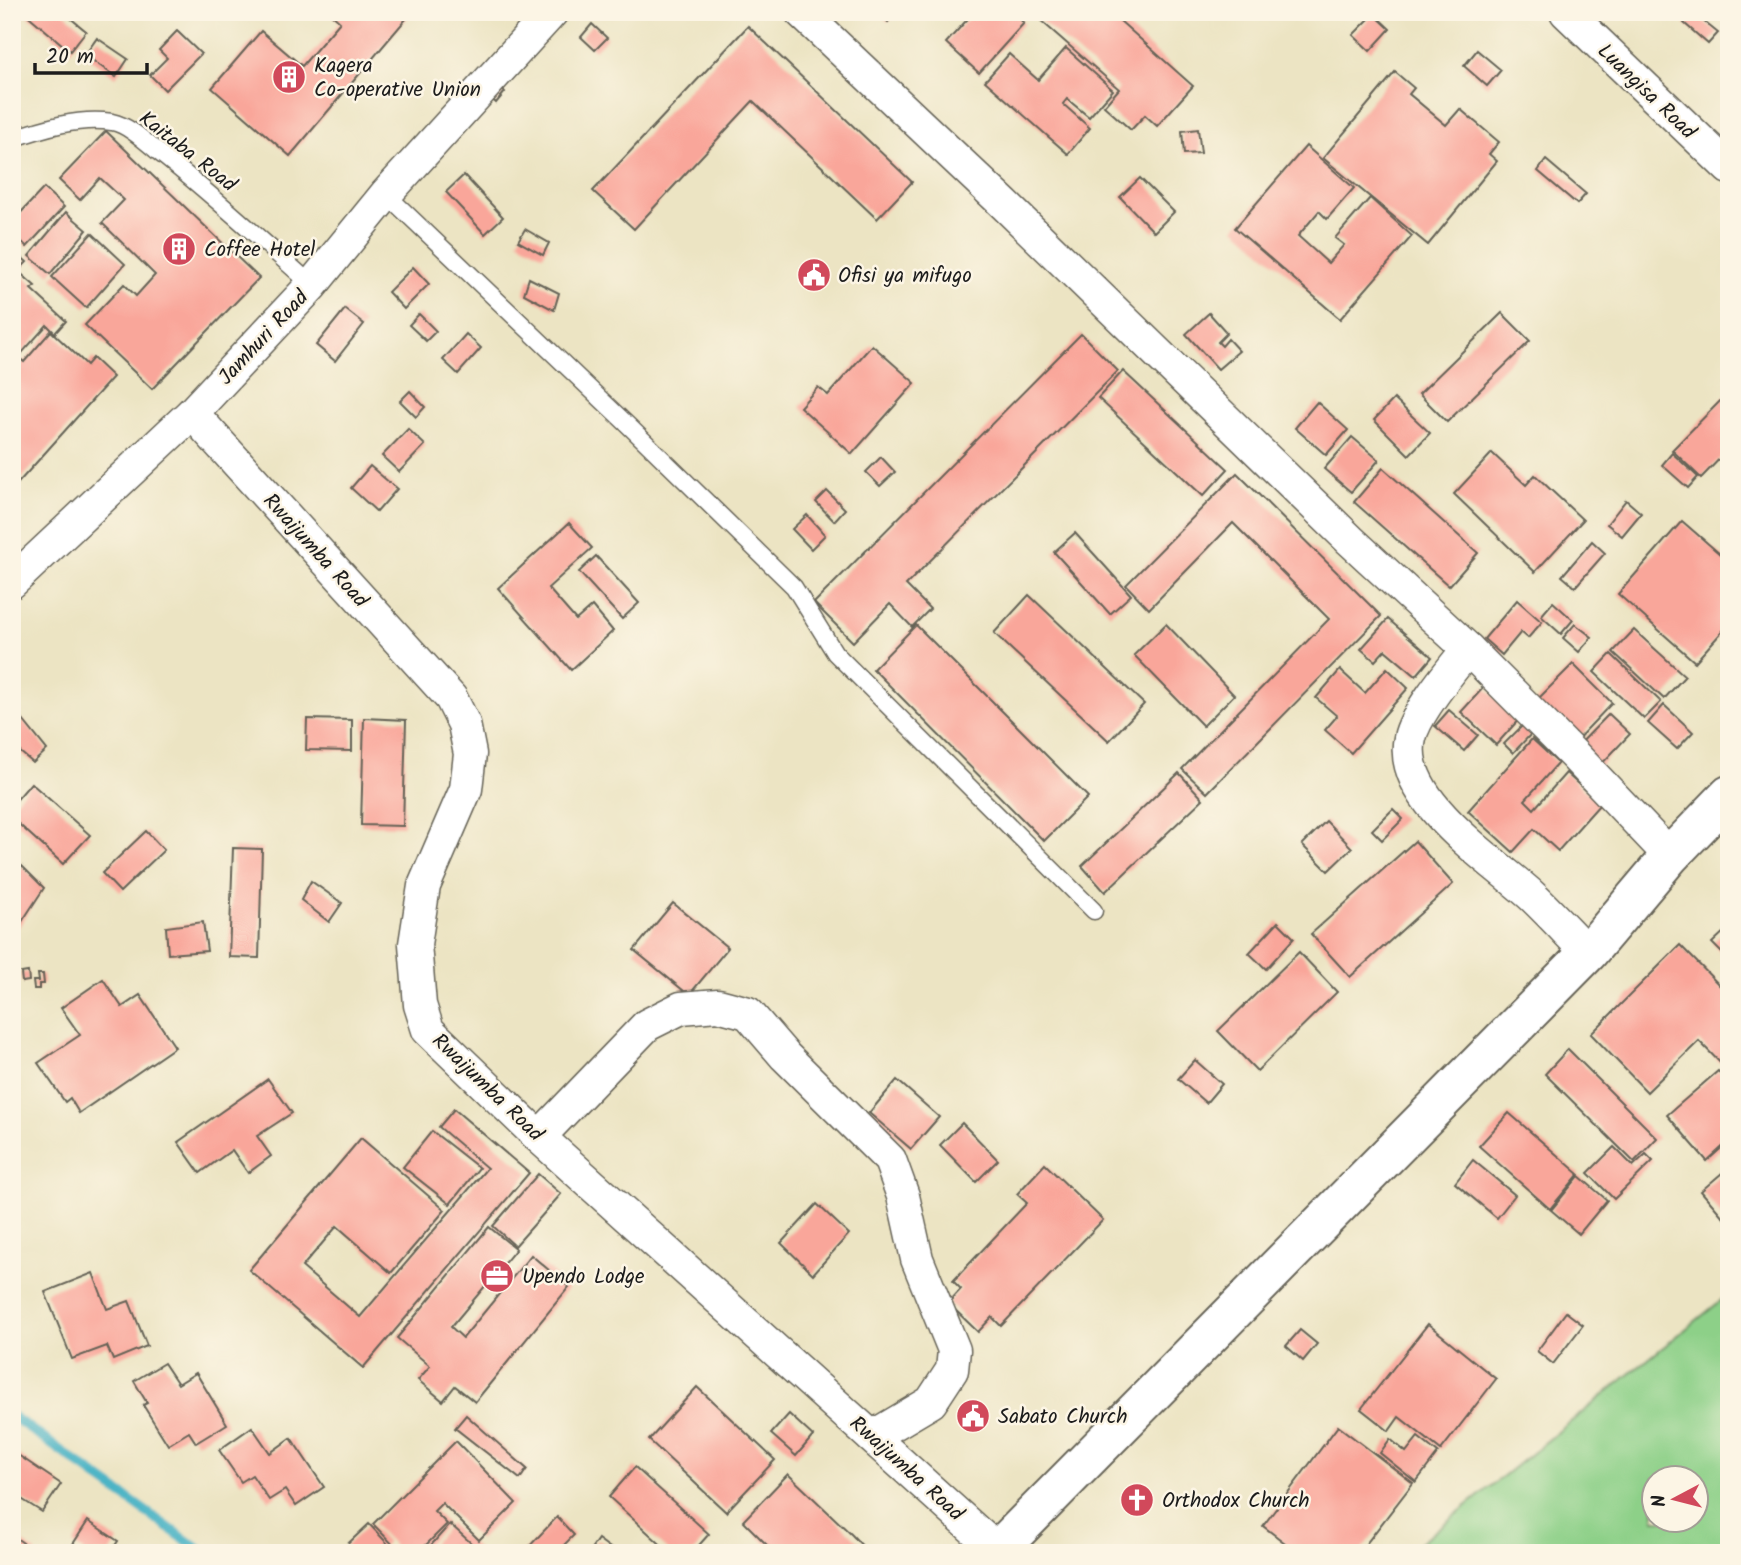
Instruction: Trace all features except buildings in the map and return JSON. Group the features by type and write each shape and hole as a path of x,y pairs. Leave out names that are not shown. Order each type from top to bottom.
{"main road":[{"path":"996,1551 1588,953 1670,856 1729,795"}],"street":[{"name":"Jamhuri Road","path":"12,582 192,412 312,285 386,194 552,12"},
{"path":"801,12 1004,204 1350,540 1468,649 1575,755 1670,856"},
{"name":"Luangisa Road","path":"1566,12 1729,168"},
{"name":"Rwaijumba Road","path":"192,412 451,698 464,724 470,754 466,789 424,886 415,944 420,1005 428,1030 539,1137 996,1551"},
{"path":"1468,649 1441,683 1414,726 1409,739 1410,764 1422,789 1446,824 1531,895 1588,953"},
{"path":"539,1137 647,1025 681,1008 718,1004 748,1013 785,1056 890,1160 903,1196 917,1259 954,1350 952,1370 931,1402 873,1437"}],"lane":[{"name":"Kaitaba Road","path":"12,139 37,130 80,121 115,122 138,136 199,183 312,285"},
{"path":"386,194 794,587 835,653 1094,911"}],"green space":[{"path":"1729,1294 1729,1553 1408,1553"}],"waterway":[{"path":"12,1416 204,1553"}],"place":[{"name":"Kagera Co-operative Union","path":"289,77"},
{"name":"Coffee Hotel","path":"179,249"},
{"name":"Ofisi ya mifugo","path":"814,275"},
{"name":"Upendo Lodge","path":"497,1276"},
{"name":"Sabato Church","path":"973,1416"},
{"name":"Orthodox Church","path":"1137,1500"}]}
